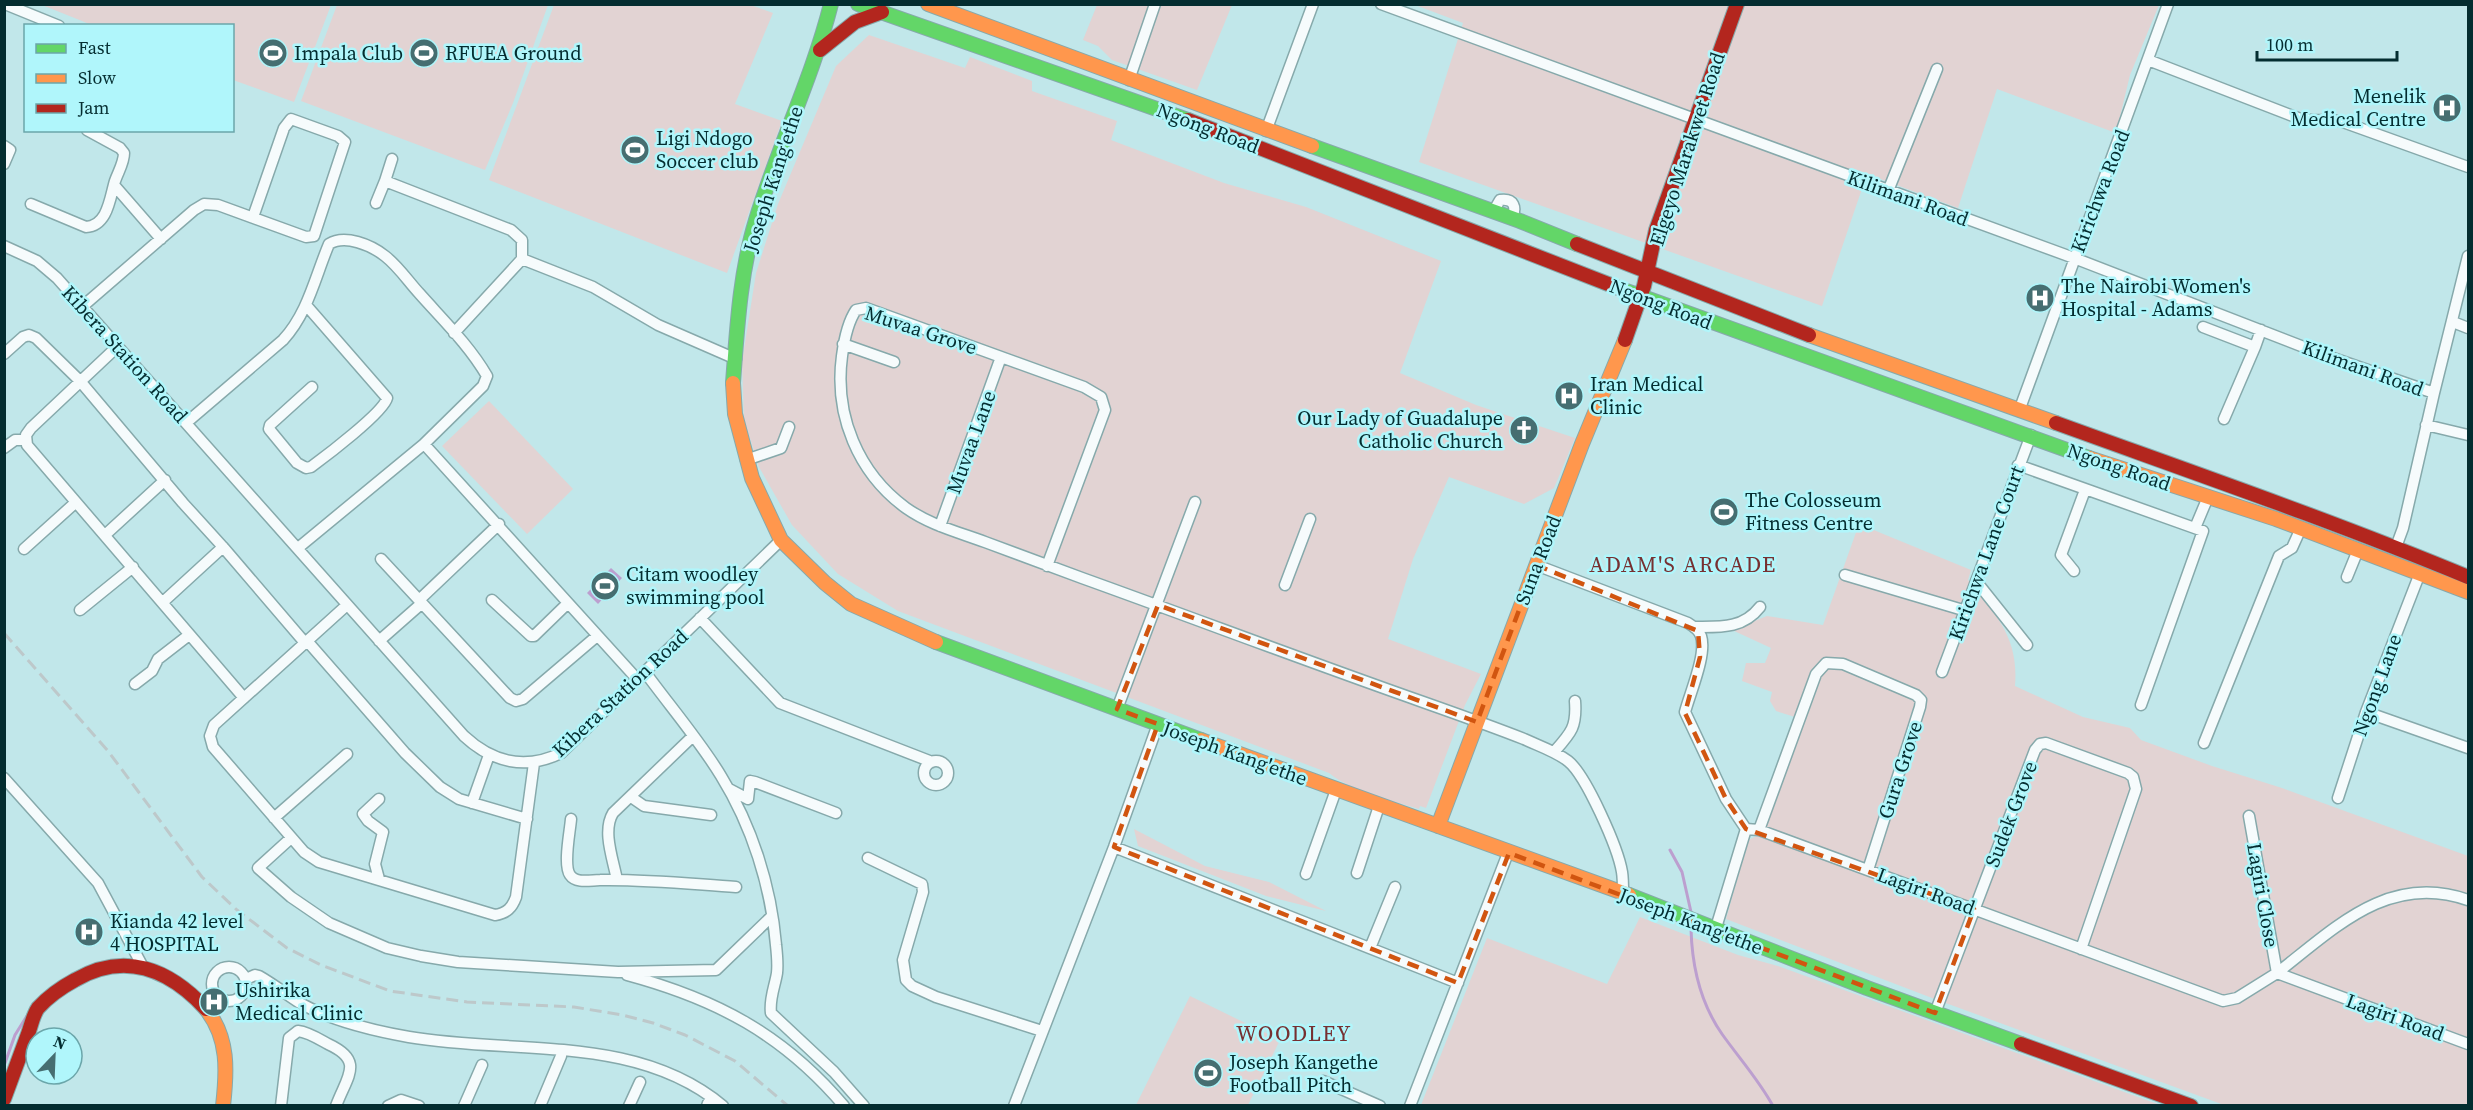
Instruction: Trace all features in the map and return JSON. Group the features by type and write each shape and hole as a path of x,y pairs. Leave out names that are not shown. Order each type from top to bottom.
{"main road":[{"name":"Joseph Kang'ethe","path":"831,4 819,51 756,220 743,277 733,387 735,414 746,460 761,501 781,540 825,583 851,604 916,635 1378,806 1623,893 1715,931 2191,1106"},
{"name":"Ngong Road","path":"858,4 883,9 1216,130 1735,331 2031,435 2101,462 2301,528 2469,592"},
{"name":"Ngong Road","path":"928,4 1266,131 1512,219 1762,318 2403,550 2469,577"},
{"name":"Elgeyo Marakwet Road","path":"1641,295 1656,230 1693,120 1737,4"},
{"path":"819,51 855,22 883,9"},
{"name":"Suna Road","path":"1438,826 1641,295"},
{"path":"2403,550 2403,567"},
{"path":"4,1099 37,1010 43,1002 66,983 113,966 130,964 143,967 173,982 204,1006 219,1029 225,1048 226,1081 223,1106"}],"street":[{"path":"4,4 54,24"},
{"path":"1129,80 1155,4"},
{"path":"1266,131 1313,4"},
{"name":"Kilimani Road","path":"1381,4 2074,258 2434,393"},
{"name":"Kirichwa Road","path":"2019,411 2168,4"},
{"path":"2148,60 2298,118 2309,121 2328,119 2340,121 2469,167"},
{"path":"1888,191 1937,69"},
{"path":"83,306 194,210 204,204 218,205 306,237 314,236 345,142 338,136 291,119 284,128 253,217"},
{"path":"31,204 86,227 93,227 106,212 124,153 120,148 91,132"},
{"path":"4,146 10,150 4,164"},
{"path":"376,203 392,159"},
{"path":"385,181 511,230 522,240 522,259 454,333"},
{"path":"114,185 161,239"},
{"path":"186,423 293,329 306,305 329,244 335,241 347,239 385,256 454,333 484,371 486,380 455,416 424,444 298,548"},
{"name":"Kibera Station Road","path":"4,246 44,265 83,306 464,736 489,755 512,762 534,763 561,753 781,540"},
{"path":"2403,550 2403,528 2426,425 2469,256"},
{"path":"522,259 593,287 658,326 736,359"},
{"path":"306,305 387,398 384,406 311,467 306,468 297,463 271,435 269,429 270,424 312,387"},
{"name":"Muvaa Grove","path":"859,308 866,308 1001,357 1094,391 1101,397 1105,407 1047,566 940,526 909,510 895,499 876,480 858,452 850,434 839,392 843,344 852,315 859,308"},
{"path":"2452,322 2469,328"},
{"path":"2203,327 2254,347"},
{"path":"2224,419 2261,330"},
{"path":"4,354 23,337 31,335 80,381 183,503 307,643 405,753 440,787 459,799 526,819"},
{"path":"843,344 894,362"},
{"path":"118,346 31,428 25,440 30,452 133,567 244,698"},
{"name":"Muvaa Lane","path":"940,526 1001,357"},
{"path":"2426,425 2469,435"},
{"path":"746,460 781,448 789,427"},
{"name":"Kirichwa Lane Court","path":"1942,672 2031,435"},
{"path":"4,448 15,440 25,440"},
{"path":"424,444 499,524 597,636 641,675 713,763 728,788 760,862 769,893 777,970 771,1013 834,1072 864,1106"},
{"path":"2018,465 2203,531 2141,705"},
{"path":"105,535 165,480"},
{"path":"2074,572 2061,555 2085,490"},
{"path":"2196,528 2208,497"},
{"path":"1117,709 1196,502"},
{"path":"24,549 75,503"},
{"path":"1286,585 1310,519"},
{"path":"379,641 499,524"},
{"path":"2204,743 2279,556 2292,548 2301,528"},
{"path":"163,602 223,547"},
{"path":"2347,577 2358,550"},
{"path":"381,559 481,669 510,698 516,701 523,699 597,636"},
{"path":"1536,565 1694,627 1729,626 1743,622 1753,616 1760,607"},
{"path":"1047,566 1554,752 1573,765 1589,791 1614,846 1622,872 1623,893"},
{"path":"80,610 133,567"},
{"name":"Ngong Lane","path":"2338,798 2366,712 2420,573"},
{"path":"1845,575 1964,610"},
{"path":"1976,581 2027,645"},
{"path":"492,600 531,636 534,636 568,603"},
{"path":"347,605 214,725 211,731 210,742 304,852 319,862 495,915 502,914 509,910 516,897 534,763"},
{"path":"700,618 780,703 932,762"},
{"path":"1694,627 1701,634 1702,646 1685,712 1726,799 1746,829 1715,931"},
{"path":"135,684 152,671 159,659 189,635"},
{"name":"Gura Grove","path":"1759,830 1816,674 1826,663 1843,664 1916,695 1921,700 1868,870"},
{"path":"1554,752 1572,732 1576,717 1575,700"},
{"path":"2366,712 2469,748"},
{"path":"1014,1106 1114,847 1158,724"},
{"path":"617,880 608,825 613,813 692,737"},
{"name":"Sudek Grove","path":"1935,1013 2035,750 2040,744 2046,743 2128,772 2133,777 2136,789 2081,949"},
{"path":"274,818 347,754"},
{"path":"472,803 489,755"},
{"path":"4,778 98,883 143,967"},
{"path":"728,788 748,799 750,781 755,782 836,813"},
{"path":"1306,874 1336,790"},
{"path":"631,797 644,806 711,814"},
{"path":"379,799 363,814 368,821 383,831 375,864 379,879"},
{"path":"1356,873 1378,806"},
{"name":"Lagiri Close","path":"2249,816 2277,973"},
{"path":"571,819 567,863 569,874 580,881 617,880 736,887"},
{"name":"Lagiri Road","path":"1746,829 1759,830 2223,1001 2237,998 2277,973 2469,1044"},
{"path":"291,838 258,868 309,910 329,923 387,948 458,962 618,972 716,969 772,916"},
{"path":"1114,847 1458,983"},
{"path":"1410,1106 1508,853"},
{"path":"868,858 922,884 923,892 903,960 906,980 912,986 936,997 1042,1031"},
{"path":"1370,948 1395,887"},
{"path":"2277,973 2355,913 2386,898 2403,894 2439,893 2469,900"},
{"path":"224,967 233,967 241,972 246,980 246,988 242,996 234,1001 225,1001 217,996 212,989 212,980 217,972 224,967"},
{"path":"618,972 684,992 738,1017 794,1056 843,1106"},
{"path":"246,980 255,975 259,976 318,1011 408,1037 584,1052 637,1063 669,1073 708,1093 723,1106"},
{"path":"204,1006 217,996"},
{"path":"281,1106 289,1038 298,1031 344,1051 350,1058 350,1068 336,1106"},
{"path":"540,1106 561,1056"},
{"path":"464,1106 482,1065"},
{"path":"1323,1081 1354,1101 1380,1106"},
{"path":"629,1106 640,1082"},
{"path":"388,1106 400,1100 419,1106"}],"highlighted area":[{"path":"1536,565 1698,631 1700,657 1685,713 1726,799 1746,829 1974,909 1935,1013 1509,853 1458,983 1114,847 1158,724 1117,709 1158,605 1477,722"}],"shaded area":[{"name":"Ligi Ndogo Soccer club","path":"748,4 773,13 735,104 782,121 727,273 489,180 554,5"},
{"name":"Impala Club","path":"42,5 331,5 294,102 234,80 234,24 90,24"},
{"name":"RFUEA Ground","path":"337,5 548,5 513,103 485,170 301,101"},
{"path":"1097,5 1232,5 1197,90 1112,60 1098,46 1083,40"},
{"path":"1415,5 2159,5 2130,75 2116,133 1997,89 1958,208 1867,174 1822,306 1419,162 1463,23"},
{"path":"869,35 965,68 970,57 1032,81 1032,91 1117,121 1111,140 1224,183 1306,207 1441,261 1400,373 1476,405 1575,438 1554,488 1524,504 1449,477 1413,559 1388,639 1481,674 1465,705 1426,808 1420,806 1419,809 1384,799 1349,785 1329,773 898,611 838,574 792,525 759,467 744,419 742,362 756,273 778,204 836,66"},
{"path":"489,401 573,489 527,534 442,446"},
{"path":"1859,524 1971,570 1968,580 1997,617 2010,641 2015,669 2015,686 2083,717 2130,728 2141,740 2282,788 2468,856 2468,1105 2224,1105 1932,998 1726,919 1748,840 1757,836 1795,717 1776,711 1770,701 1772,692 1742,681 1746,663 1765,663 1771,648 1732,630 1767,616 1823,625"},
{"name":"Citam woodley swimming pool","path":"611,568 622,578 598,604 587,593"},
{"path":"1134,829 1205,866 1269,882 1326,911 1266,896 1138,846"},
{"path":"1640,917 1738,955 1778,966 2160,1105 1421,1105 1487,938 1607,984"},
{"name":"Joseph Kangethe Football Pitch","path":"1190,996 1280,1040 1248,1105 1136,1105"}],"waterway":[{"path":"1670,850 1682,872 1691,912"},
{"path":"1691,929 1693,957 1708,1010 1722,1034 1773,1106"},
{"path":"5,1063 15,1035 30,1011"}],"railway":[{"path":"4,633 108,751 202,877 237,910 287,948 321,965 390,991 467,1002 574,1007 653,1023 685,1035 735,1061 788,1106"}],"traffic: fast":[{"path":"733,383 740,301 746,260 756,220 814,59 831,4"},
{"path":"858,4 1188,120"},
{"path":"1312,146 1520,221 1577,244"},
{"path":"1621,289 2089,458"},
{"path":"936,642 1201,740"},
{"path":"1629,895 1867,988 2021,1044"}],"traffic: slow":[{"path":"928,4 1312,146"},
{"path":"1809,335 2056,423"},
{"path":"1438,826 1582,444 1625,340"},
{"path":"733,383 735,414 752,478 781,540 825,583 851,604 936,642"},
{"path":"2089,458 2276,519 2468,592"},
{"path":"1201,740 1629,895"},
{"path":"206,1009 223,1043 225,1055 223,1106"}],"traffic: jam":[{"path":"1625,340 1644,286 1656,230 1737,4"},
{"path":"820,50 855,22 882,12"},
{"path":"1188,120 1621,289"},
{"path":"1577,244 1809,335"},
{"path":"2056,423 2315,517 2468,577"},
{"path":"4,1099 38,1008 60,989 93,971 129,966 145,969 177,984 206,1009"},
{"path":"2021,1044 2191,1106"}],"place":[{"name":"Impala Club","path":"273,53"},
{"name":"RFUEA Ground","path":"424,53"},
{"name":"Menelik Medical Centre","path":"2447,108"},
{"name":"Ligi Ndogo Soccer club","path":"635,150"},
{"name":"The Nairobi Women's Hospital - Adams","path":"2040,298"},
{"name":"Iran Medical Clinic","path":"1569,396"},
{"name":"Our Lady of Guadalupe Catholic Church","path":"1524,430"},
{"name":"The Colosseum Fitness Centre","path":"1724,512"},
{"name":"Citam woodley swimming pool","path":"605,586"},
{"name":"Kianda 42 level 4 HOSPITAL","path":"89,932"},
{"name":"Ushirika Medical Clinic","path":"214,1002"},
{"name":"Joseph Kangethe Football Pitch","path":"1208,1073"}],"district":[{"name":"ADAM'S ARCADE","path":"1683,564"},
{"name":"WOODLEY","path":"1294,1033"}]}
